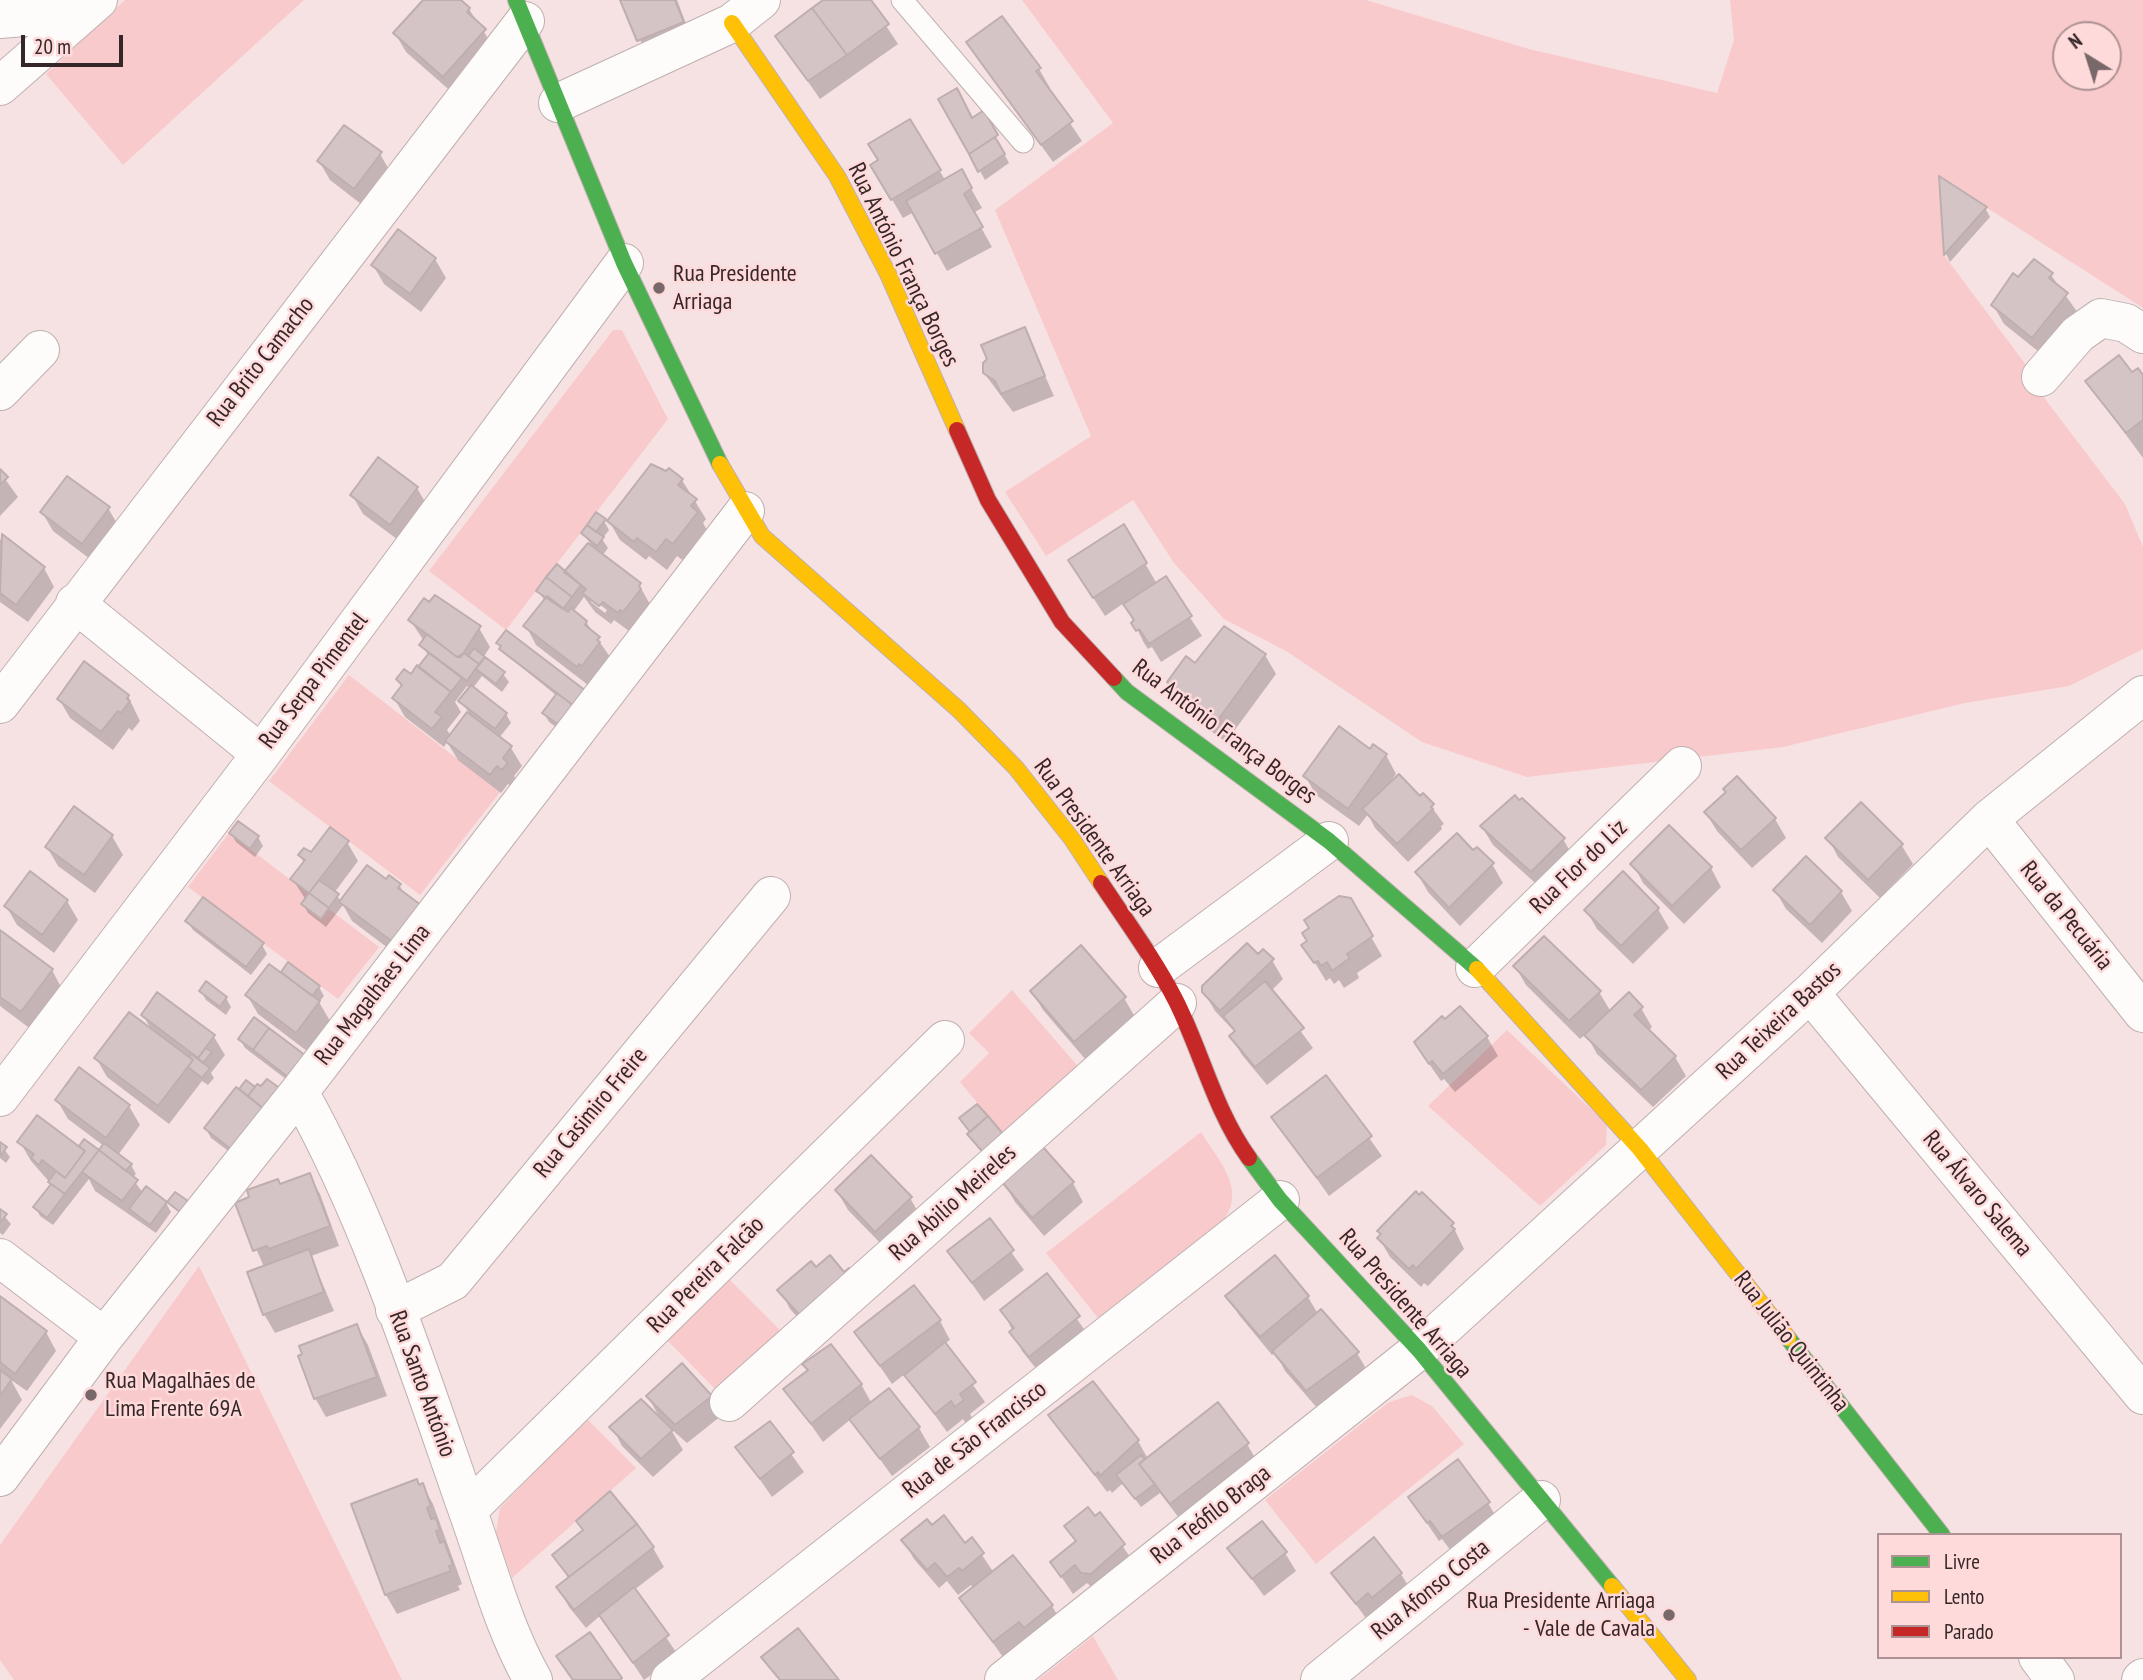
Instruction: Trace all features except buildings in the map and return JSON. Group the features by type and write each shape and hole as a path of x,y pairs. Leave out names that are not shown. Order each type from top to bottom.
{"street":[{"path":"0,19 91,6"},
{"path":"0,86 91,6"},
{"name":"Rua Presidente Arriaga","path":"521,11 624,262 745,511 762,536 959,710 1016,768 1072,839 1158,968 1177,1003 1223,1113 1246,1153 1280,1200 1362,1285 1419,1350 1688,1680"},
{"name":"Rua Brito Camacho","path":"0,704 521,11"},
{"path":"558,103 746,11"},
{"name":"Rua António França Borges","path":"746,11 888,274 988,500 1062,622 1127,692 1329,841 1475,968 1640,1149"},
{"name":"Rua Serpa Pimentel","path":"0,1097 261,754 624,262"},
{"path":"2041,377 2078,334 2101,318 2126,323 2143,334"},
{"path":"0,391 40,350"},
{"name":"Rua Magalhães Lima","path":"0,1477 104,1338 299,1092 745,511"},
{"path":"75,603 261,754"},
{"name":"Rua Teixeira Bastos","path":"1419,1350 1810,993 1989,820 2143,695"},
{"name":"Rua Flor do Liz","path":"1475,968 1682,766"},
{"name":"Rua da Pecuária","path":"1989,820 2143,1013"},
{"path":"1158,968 1329,841"},
{"name":"Rua Casimiro Freire","path":"395,1310 453,1281 771,896"},
{"name":"Rua Álvaro Salema","path":"1810,993 2143,1395"},
{"name":"Rua Abilio Meireles","path":"729,1402 1177,1003"},
{"name":"Rua Pereira Falcão","path":"468,1510 945,1040"},
{"name":"Rua Santo António","path":"299,1092 330,1147 395,1310 468,1510 498,1607 533,1680"},
{"name":"Rua Julião Quintinha","path":"1640,1149 1940,1533"},
{"name":"Rua de São Francisco","path":"670,1680 1280,1200"},
{"path":"0,1258 104,1338"},
{"name":"Rua Teófilo Braga","path":"1004,1680 1419,1350"},
{"name":"Rua Afonso Costa","path":"1320,1680 1541,1500"},
{"path":"2039,1659 2055,1680"}],"lane":[{"path":"902,0 1023,142"}],"shaded area":[{"path":"125,0 304,0 123,165 46,74"},
{"path":"1022,0 1366,0 1529,49 1717,93 1734,40 1730,0 2143,0 2143,308 1939,177 1944,255 2026,365 2023,370 2125,504 2143,547 2143,649 2069,686 1965,703 1783,747 1527,777 1422,742 1286,651 1224,619 1174,563 1133,500 1046,556 1005,492 1091,436 995,210 1113,123"},
{"path":"613,330 622,330 668,419 506,630 429,571"},
{"path":"349,675 500,792 420,895 269,781"},
{"path":"229,833 379,947 338,999 188,887"},
{"path":"1012,990 1082,1071 1009,1141 960,1082 989,1053 969,1033"},
{"path":"1507,1030 1607,1124 1606,1145 1540,1206 1428,1106"},
{"path":"1201,1132 1231,1184 1231,1207 1225,1218 1098,1318 1046,1253"},
{"path":"199,1266 402,1680 14,1680 0,1660 0,1545"},
{"path":"727,1277 786,1336 720,1394 666,1339"},
{"path":"1412,1395 1432,1406 1464,1444 1316,1564 1265,1500 1389,1402"},
{"path":"587,1419 636,1468 512,1578 496,1532 500,1508"},
{"path":"1093,1636 1118,1680 1038,1680"}],"traffic: fast":[{"path":"516,0 624,263 720,464"},
{"path":"1114,678 1127,692 1329,841 1477,969"},
{"path":"1249,1158 1280,1200 1419,1350 1612,1586"},
{"path":"1788,1338 1940,1533"}],"traffic: slow":[{"path":"732,23 837,176 888,274 957,430"},
{"path":"720,464 762,536 959,710 1016,768 1072,839 1101,883"},
{"path":"1477,969 1640,1149 1788,1338"},
{"path":"1612,1586 1688,1680"}],"traffic: jam":[{"path":"957,430 988,500 1062,622 1114,678"},
{"path":"1101,883 1168,986 1227,1121 1249,1158"}],"place":[{"name":"Rua Presidente Arriaga","path":"659,288"},
{"name":"Rua Magalhães de Lima Frente 69A","path":"91,1395"},
{"name":"Rua Presidente Arriaga - Vale de Cavala","path":"1669,1615"}]}
